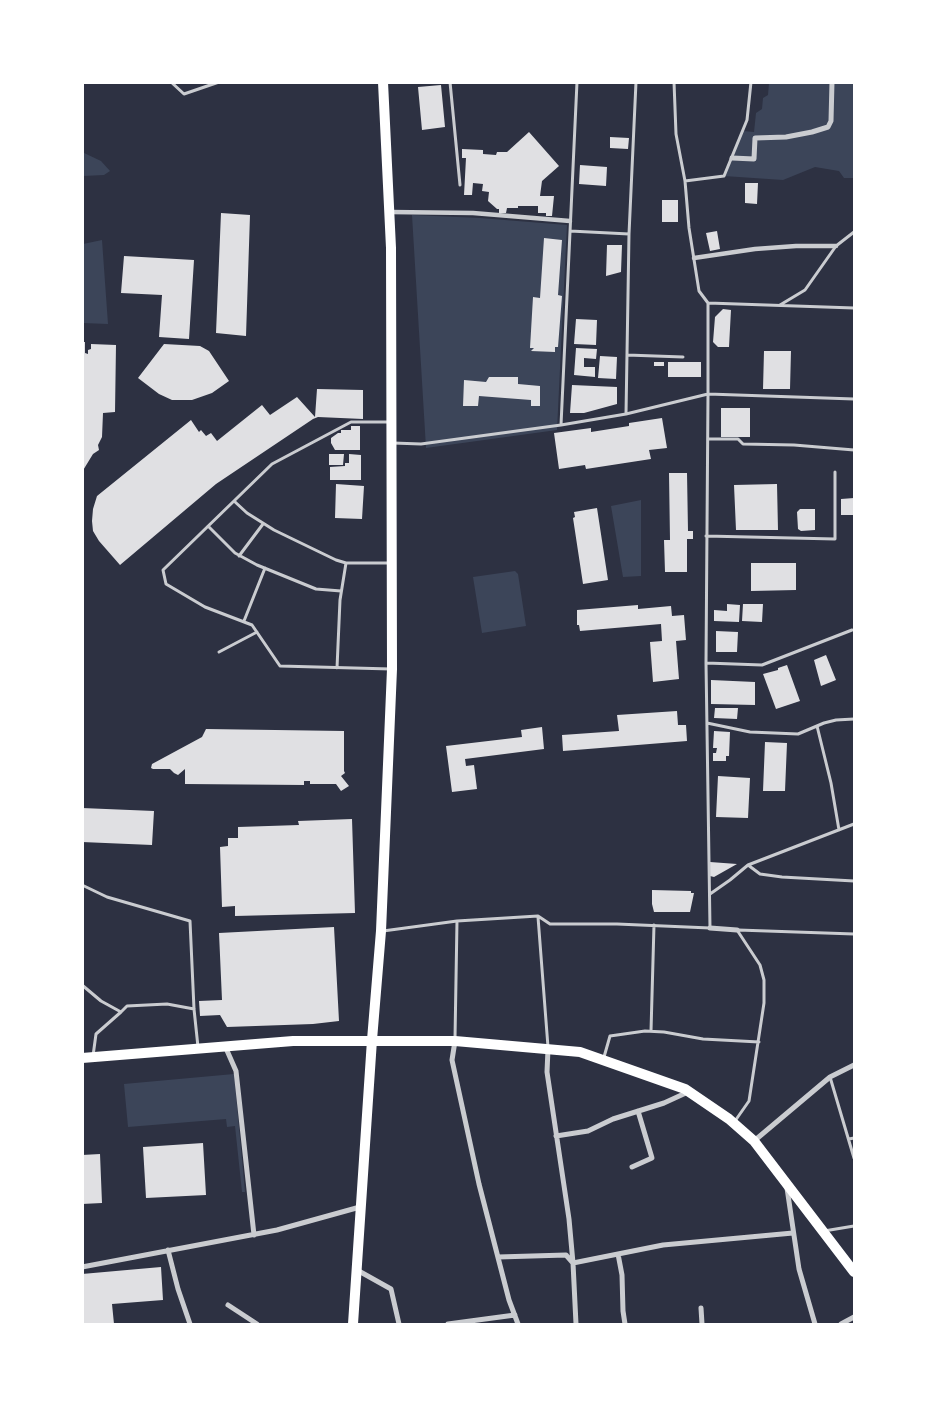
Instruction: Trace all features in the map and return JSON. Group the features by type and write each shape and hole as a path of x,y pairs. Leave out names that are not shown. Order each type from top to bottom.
{"main road":[{"path":"353,1324 381,931 392,669 390,212 383,82"},
{"path":"88,1057 293,1041 372,1040 455,1040 580,1052 689,1091 734,1123 754,1141 853,1267"}],"street":[{"path":"732,158 754,159 755,138 786,137 828,127 831,121 832,82"},
{"path":"390,212 472,213 570,221"},
{"path":"694,258 755,249 836,246"},
{"path":"710,928 737,930"},
{"path":"455,1040 452,1060 479,1184 518,1324"},
{"path":"225,1046 236,1071 254,1235"},
{"path":"548,1049 547,1072 569,1219 576,1324"},
{"path":"754,1141 830,1078 854,1065"},
{"path":"556,1136 588,1131 613,1119 664,1103 689,1091"},
{"path":"632,1167 652,1158 638,1111"},
{"path":"786,1182 799,1269 816,1324"},
{"path":"82,1267 254,1235 361,1207"},
{"path":"573,1263 664,1245 793,1233"},
{"path":"168,1250 178,1289 190,1324"},
{"path":"618,1254 622,1276 625,1324"},
{"path":"498,1257 566,1255 573,1263"},
{"path":"356,1270 391,1288 399,1324"},
{"path":"228,1305 257,1324"},
{"path":"701,1308 702,1324"},
{"path":"448,1324 515,1315"},
{"path":"841,1324 854,1317"}],"lane":[{"path":"171,82 184,94 219,82"},
{"path":"450,82 460,185"},
{"path":"561,425 577,82"},
{"path":"626,414 629,234 636,83 632,82"},
{"path":"381,931 457,921 538,916 550,924 617,924 710,928 706,663 708,303 699,291 689,228 685,181 676,134 674,82"},
{"path":"685,181 724,176 747,120 751,82"},
{"path":"570,231 629,234"},
{"path":"780,306 805,290 836,246 854,232"},
{"path":"708,303 854,308"},
{"path":"627,355 683,357"},
{"path":"392,444 421,444 561,425 626,414 708,394 854,400"},
{"path":"392,422 351,422 272,464 164,570 166,584 205,607 252,625 280,666 392,669"},
{"path":"708,439 738,439 743,444 794,445 854,450"},
{"path":"706,536 835,539 835,472"},
{"path":"234,501 263,524 336,560 346,563 392,563"},
{"path":"239,556 263,524"},
{"path":"208,526 224,544 239,556 316,589 341,591"},
{"path":"338,668 341,591 346,563"},
{"path":"244,621 265,568"},
{"path":"706,663 762,665 852,630"},
{"path":"219,652 257,632"},
{"path":"707,723 750,732 798,734 836,720 854,720"},
{"path":"817,726 831,783 839,830"},
{"path":"709,895 748,865 854,824"},
{"path":"748,865 760,874 854,881"},
{"path":"82,885 107,897 190,921 194,1009 198,1048"},
{"path":"538,916 548,1049"},
{"path":"455,1040 457,921"},
{"path":"651,1031 654,926"},
{"path":"737,930 854,934"},
{"path":"734,1123 749,1102 764,1003 764,980 760,965 737,930"},
{"path":"82,985 101,1001 121,1012"},
{"path":"88,1057 96,1034 127,1006 167,1004 194,1009"},
{"path":"603,1060 610,1036 651,1031 703,1039 759,1042"},
{"path":"830,1078 854,1158"},
{"path":"849,1139 854,1138"},
{"path":"824,1231 854,1226"}],"shaded area":[{"path":"769,83 854,83 854,178 844,178 839,171 815,167 783,180 724,176 743,131 754,132 756,113 762,109 763,98 768,95"},
{"path":"82,152 101,161 110,171 104,175 83,176"},
{"path":"412,215 567,225 557,430 426,448"},
{"path":"102,240 108,324 83,323 83,244"},
{"path":"641,500 641,576 623,577 611,506"},
{"path":"515,571 518,574 526,626 482,633 473,577"},
{"path":"234,1074 245,1192 242,1192 235,1126 227,1127 226,1119 128,1127 124,1084"}],"building":[{"path":"441,85 445,127 422,130 418,87"},
{"path":"529,132 559,166 542,181 540,196 554,196 552,216 546,216 546,213 538,213 538,206 518,206 518,208 507,208 506,213 499,213 499,209 488,201 489,192 482,191 483,184 473,183 472,195 464,195 466,158 462,158 462,149 483,150 483,154 496,155 497,152 507,152"},
{"path":"610,137 629,138 628,149 610,148"},
{"path":"580,165 607,167 606,186 579,184"},
{"path":"745,183 758,183 757,204 745,203"},
{"path":"662,200 678,200 678,222 662,222"},
{"path":"221,213 250,215 246,336 216,333"},
{"path":"717,231 720,249 710,251 706,233"},
{"path":"544,238 562,240 558,295 562,296 558,347 555,347 555,352 531,351 534,348 530,348 533,297 540,298"},
{"path":"607,245 622,245 621,272 606,276"},
{"path":"124,256 194,260 189,339 159,337 162,295 121,293"},
{"path":"723,309 731,310 729,347 718,347 713,342 715,317"},
{"path":"576,319 597,320 596,345 574,344"},
{"path":"82,342 85,342 85,353 88,354 91,344 116,345 115,412 103,413 102,437 98,445 99,450 93,454 82,472"},
{"path":"164,344 200,346 209,351 229,381 212,393 192,400 172,400 159,394 138,378"},
{"path":"576,348 597,349 596,359 584,358 584,367 595,367 595,377 574,375"},
{"path":"764,351 791,351 790,389 763,389"},
{"path":"600,356 617,357 616,379 598,378"},
{"path":"654,362 664,362 664,366 654,366"},
{"path":"668,362 701,362 701,377 668,377"},
{"path":"489,377 518,377 518,384 540,386 540,406 531,406 531,400 479,396 478,406 463,406 464,380 486,382"},
{"path":"572,385 617,387 617,404 584,413 570,413"},
{"path":"317,389 363,390 363,419 318,417 313,419 216,484 120,565 99,541 93,531 92,521 97,496 191,420 199,432 201,430 206,436 211,433 217,441 262,405 270,415 297,397 315,417"},
{"path":"721,408 750,408 750,437 721,437"},
{"path":"662,418 667,448 649,450 651,459 586,469 585,465 559,469 554,433 591,428 591,432"},
{"path":"351,426 360,426 360,450 335,450 331,443 331,438 341,433 341,430 351,430"},
{"path":"329,454 344,454 343,465 329,465"},
{"path":"349,454 361,455 361,480 330,480 330,467 345,466 345,463 349,463"},
{"path":"669,473 687,473 688,531 693,531 693,539 687,539 687,572 665,572 664,540 670,540"},
{"path":"336,484 364,486 362,519 335,518"},
{"path":"777,484 778,530 736,530 734,485"},
{"path":"854,498 854,515 841,515 841,499"},
{"path":"597,508 608,580 583,584 573,518 575,517 574,512"},
{"path":"800,509 815,509 815,530 801,531 798,529 797,512"},
{"path":"751,563 796,563 796,590 751,591"},
{"path":"727,604 740,605 739,622 714,621 714,610 727,611"},
{"path":"743,604 763,604 762,622 742,621"},
{"path":"638,605 638,609 671,606 672,616 684,615 686,640 676,641 679,679 653,682 650,642 662,641 661,624 580,631 579,625 577,625 577,610"},
{"path":"716,631 738,632 737,652 716,652"},
{"path":"826,655 836,680 821,686 814,660"},
{"path":"787,665 800,701 776,709 763,674 778,670 778,668"},
{"path":"711,680 755,682 755,705 711,704"},
{"path":"715,708 738,708 737,719 714,718"},
{"path":"677,711 678,725 686,725 687,741 563,751 562,735 619,731 617,715"},
{"path":"542,727 544,749 465,759 466,766 474,765 477,789 452,792 446,746 522,737 521,730"},
{"path":"206,729 344,731 345,773 341,776 349,786 341,791 336,784 310,784 310,781 304,781 304,785 185,784 185,769 178,775 170,769 151,768 152,764 202,737"},
{"path":"714,731 730,732 729,756 726,756 726,761 713,761 713,753 716,753 717,748 713,748"},
{"path":"765,742 787,743 785,791 763,791"},
{"path":"718,776 750,778 748,818 716,817"},
{"path":"82,808 154,811 152,845 82,842"},
{"path":"352,819 355,913 235,916 235,906 222,907 220,847 228,846 228,838 238,838 238,827 299,825 298,821"},
{"path":"710,862 737,864 714,877 710,876"},
{"path":"652,890 691,891 691,893 694,893 690,912 654,912"},
{"path":"334,927 339,1021 313,1024 227,1027 220,1015 200,1016 199,1001 222,1000 219,933"},
{"path":"203,1143 206,1195 146,1198 143,1147"},
{"path":"100,1154 102,1203 82,1204 82,1155"},
{"path":"161,1267 163,1300 112,1304 114,1324 82,1324 82,1274"}]}
